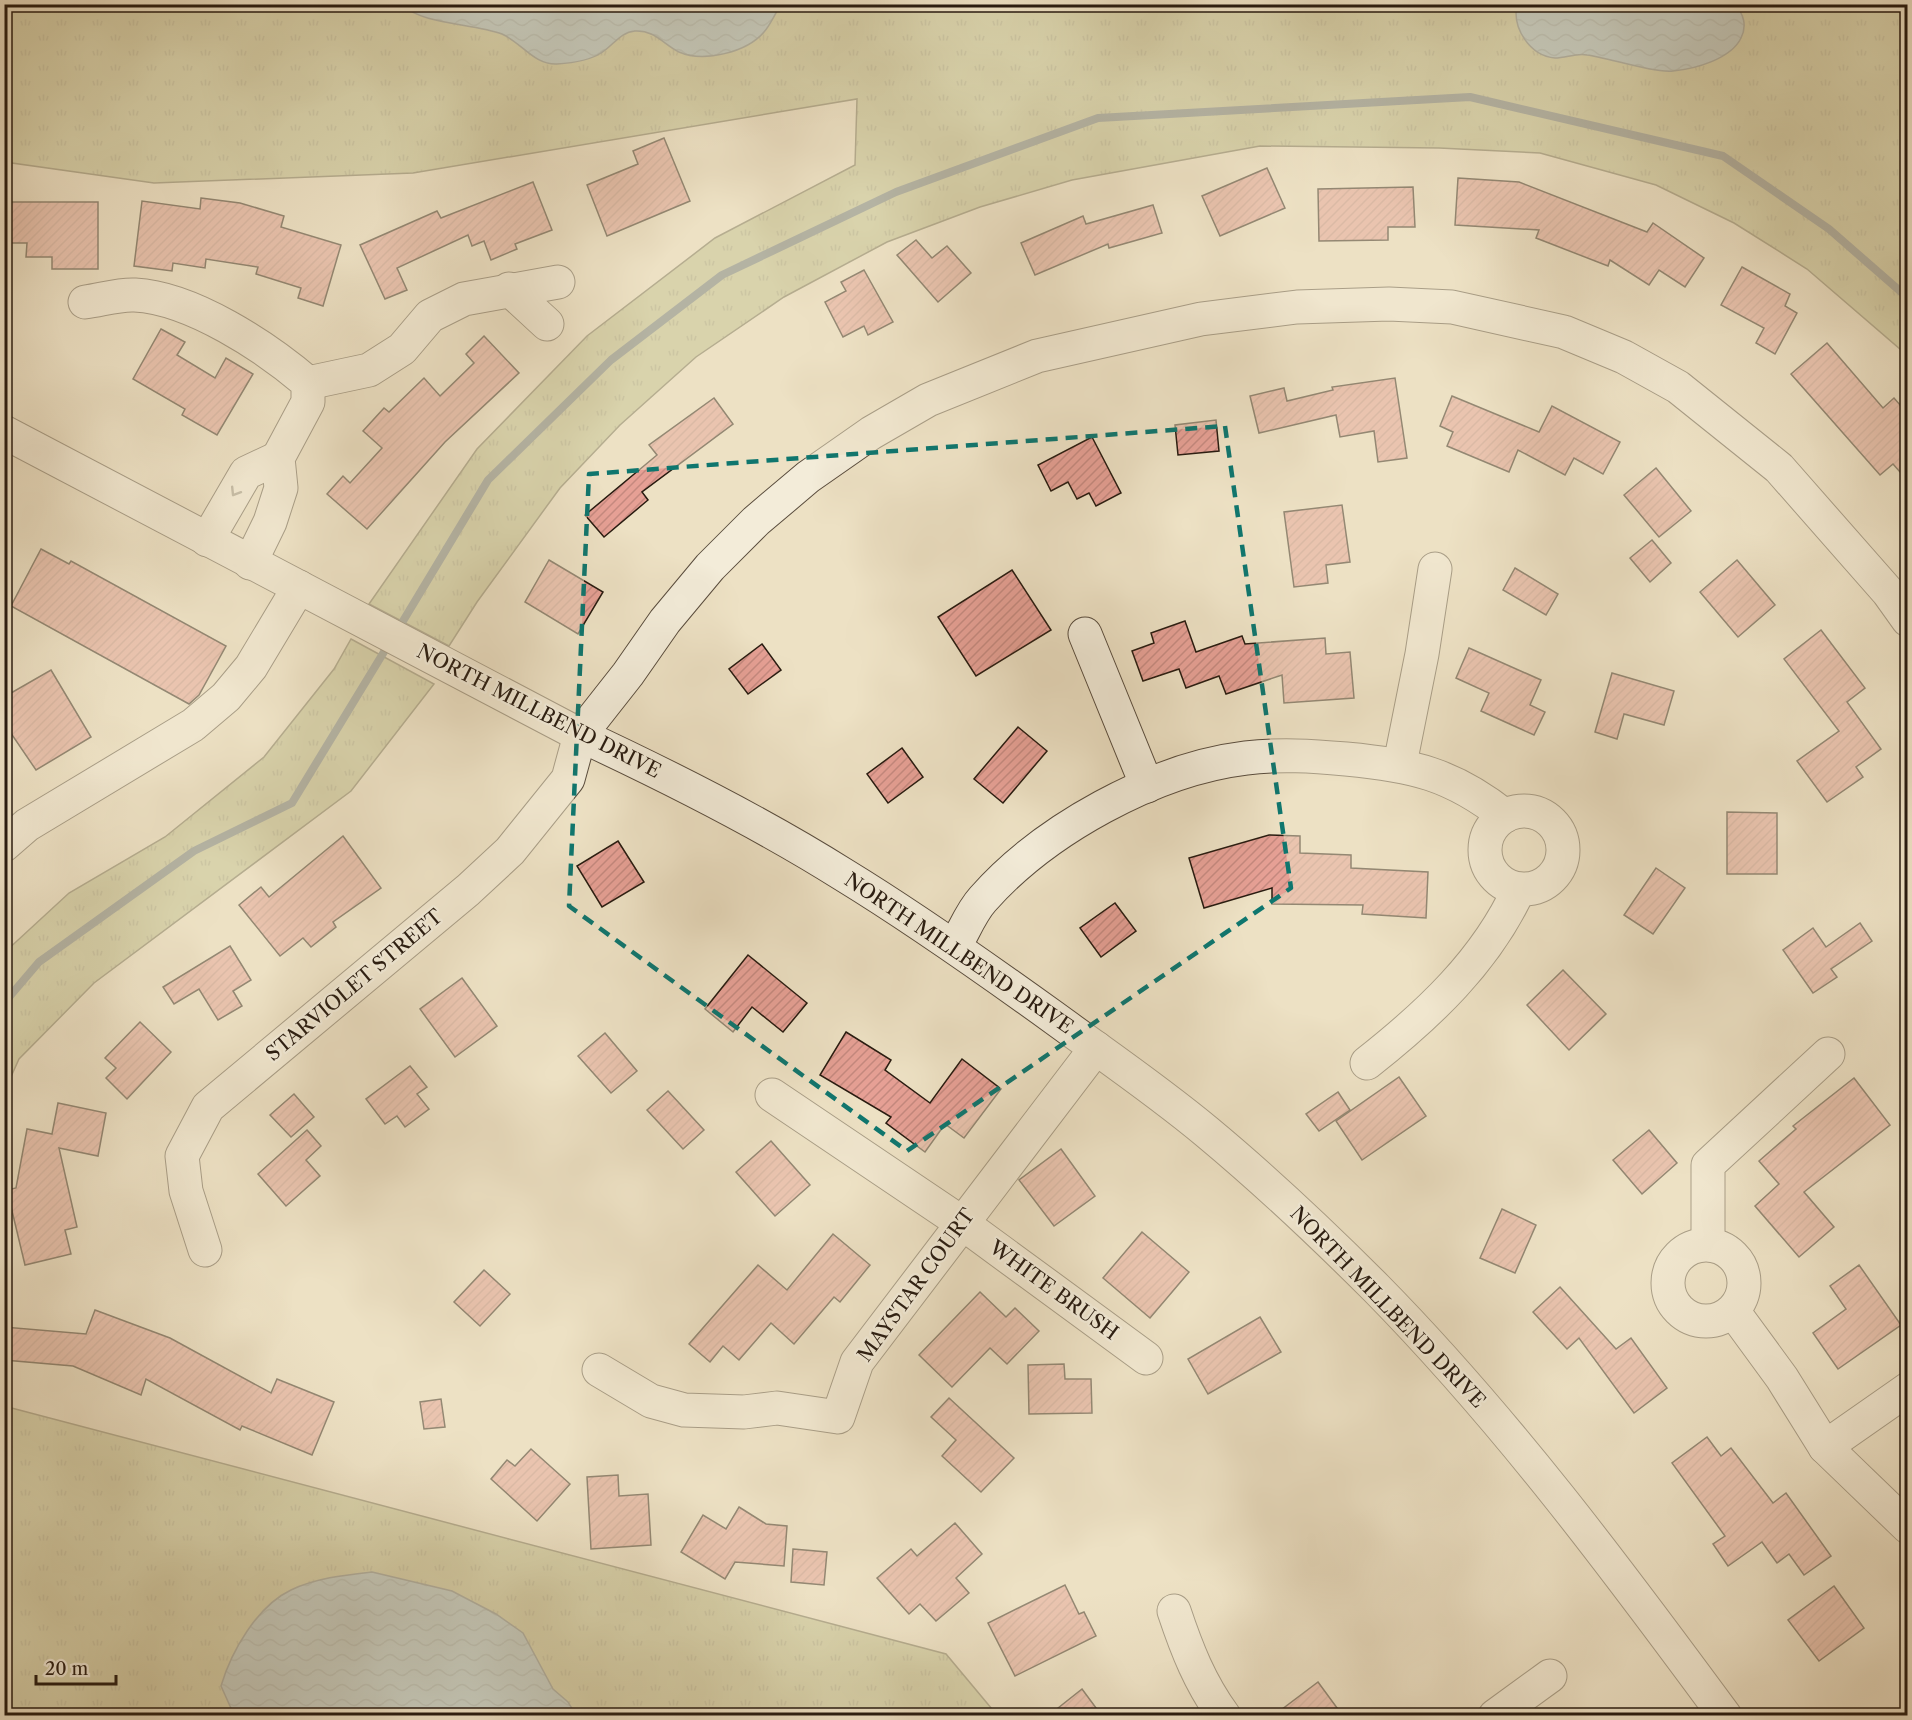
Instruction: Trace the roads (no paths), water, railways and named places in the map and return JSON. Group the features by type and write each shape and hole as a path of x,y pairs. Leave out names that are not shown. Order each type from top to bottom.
{"street":[{"path":"308,383 369,370 402,349 430,316 464,299 509,289 558,282"},
{"path":"509,289 547,324"},
{"path":"85,302 133,295 163,299 198,311 285,363 308,383 308,402 278,458 281,488 270,522 250,563"},
{"path":"580,735 628,674 665,621 710,567 756,521 808,477 871,433 928,400 1037,356 1201,319 1297,307 1389,304 1452,306 1564,332 1624,357 1678,387 1779,468 1888,592 1908,620"},
{"name":"NORTH MILLBEND DRIVE","path":"4,432 580,735 676,780 810,855 955,946 1206,1130 1296,1209 1378,1291 1476,1397 1569,1510 1725,1716"},
{"path":"207,540 246,473 278,458"},
{"path":"1400,764 1422,654 1435,569"},
{"path":"4,845 27,825 193,725 226,697 251,667 299,587"},
{"path":"1085,634 1147,786"},
{"name":"STARVIOLET STREET","path":"205,1250 186,1191 182,1156 208,1107 468,890 510,851 568,779 580,735"},
{"path":"955,946 982,900 1041,846 1088,814 1147,786 1189,770 1245,758 1301,755 1400,764 1441,777 1477,794 1505,816"},
{"path":"1530,811 1545,817 1555,826 1563,847 1563,856 1554,875 1544,884 1519,889 1507,885 1496,877 1486,859 1487,837 1495,824 1505,816 1530,811"},
{"path":"1367,1063 1435,1007 1496,934 1519,889"},
{"name":"MAYSTAR COURT","path":"599,1370 651,1401 684,1410 744,1412 777,1408 838,1417 857,1362 1096,1048"},
{"path":"1708,1244 1708,1165 1828,1054"},
{"name":"WHITE BRUSH","path":"772,1095 962,1223 1146,1358"},
{"path":"1708,1244 1729,1251 1743,1270 1745,1283 1743,1297 1733,1311 1713,1321 1700,1321 1688,1317 1672,1300 1668,1278 1678,1257 1691,1247 1708,1244"},
{"path":"1733,1311 1782,1378 1825,1447 1908,1527"},
{"path":"1825,1447 1908,1389"},
{"path":"1174,1611 1193,1665 1224,1716"},
{"path":"1495,1716 1550,1676"}],"water":[{"path":"403,5 781,5 766,29 756,39 724,54 689,55 679,52 653,35 635,31 625,34 596,56 557,64 542,61 502,34 435,20 412,12"},
{"path":"1517,5 1735,5 1741,12 1744,29 1736,45 1712,62 1691,68 1664,71 1587,55 1555,58 1546,56 1531,46 1520,31 1517,23"},
{"path":"372,1572 452,1591 496,1614 523,1633 553,1689 568,1702 576,1715 234,1715 221,1686 231,1659 247,1631 267,1607 291,1590 310,1583"}],"waterway":[{"path":"397,631 488,480 611,360 722,275 896,192 1098,118 1470,97 1723,156 1829,229 1908,298"},
{"path":"4,1003 39,962 194,851 292,803 390,642"}]}
